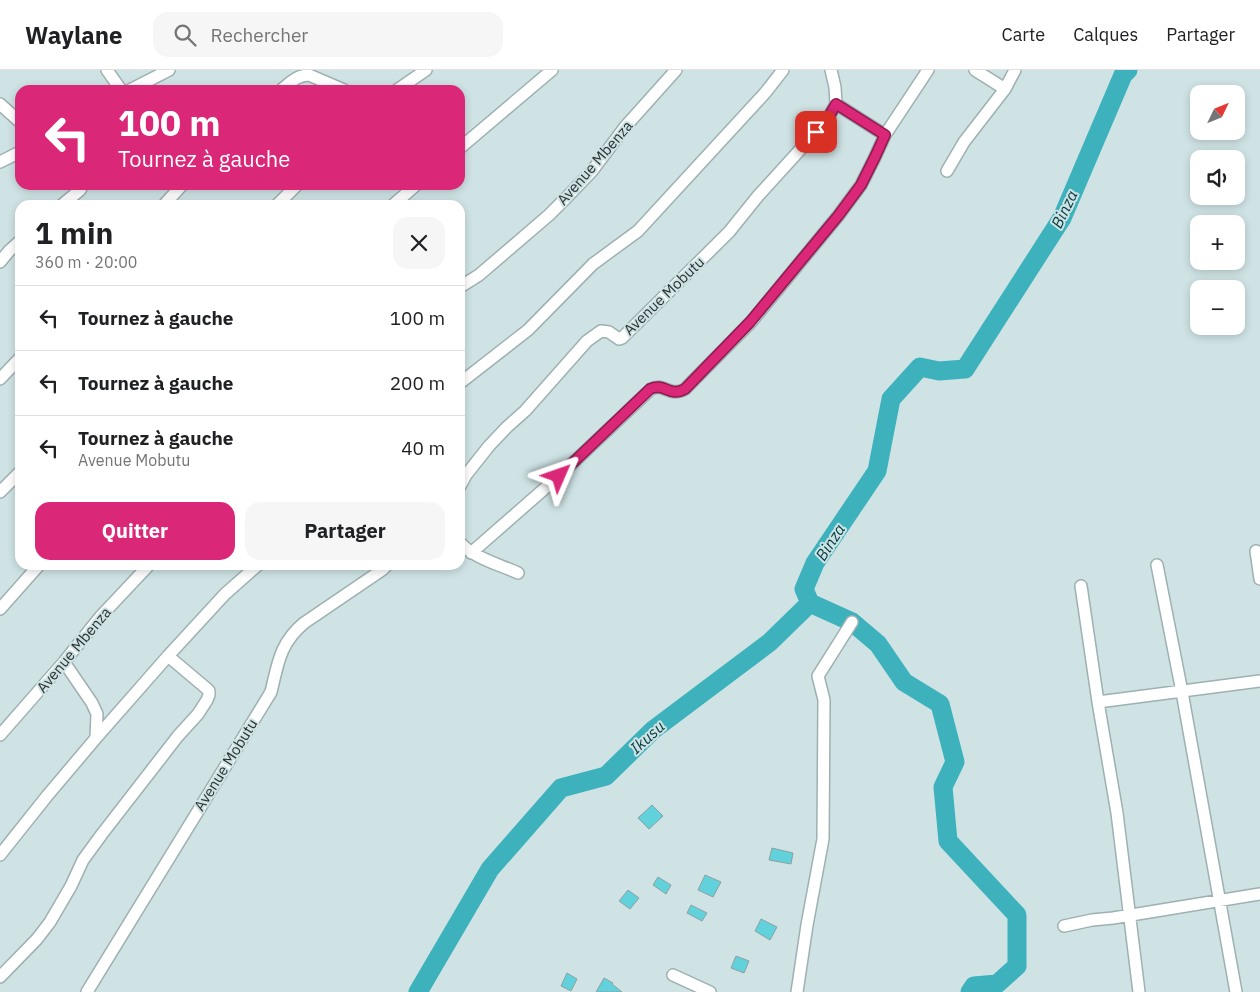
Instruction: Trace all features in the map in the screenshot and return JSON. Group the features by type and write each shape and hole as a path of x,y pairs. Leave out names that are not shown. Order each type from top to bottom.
{"street":[{"path":"107,70 118,85"},
{"path":"140,85 169,70"},
{"path":"404,85 426,70"},
{"path":"465,144 552,70"},
{"name":"Avenue Mbenza","path":"465,284 479,275 549,216 592,171 626,127 676,70"},
{"path":"465,379 528,330 593,264 638,231 765,93 783,70"},
{"path":"831,70 836,104 885,135"},
{"path":"471,553 559,476 650,389 656,386 678,392 685,389 750,322 838,216 861,185 885,135 928,70"},
{"path":"975,70 1005,89"},
{"path":"947,171 964,142 1005,89 1015,70"},
{"path":"287,85 301,74 310,75 333,85"},
{"path":"0,104 15,118"},
{"name":"Avenue Mobutu","path":"465,477 489,446 525,412 587,341 601,331 609,332 619,339 622,338 729,232 758,196 827,120 836,104"},
{"path":"0,162 15,154"},
{"path":"68,200 80,190"},
{"path":"168,200 178,190"},
{"path":"282,200 292,190"},
{"path":"398,200 410,190"},
{"path":"0,262 15,246"},
{"path":"0,379 15,363"},
{"path":"0,492 15,477"},
{"path":"465,548 484,560 518,573"},
{"path":"1256,551 1260,578"},
{"path":"1157,565 1236,992"},
{"path":"0,609 35,570"},
{"name":"Avenue Mbenza","path":"0,735 102,616 144,570"},
{"path":"0,855 47,796 168,656 225,594 252,570"},
{"name":"Avenue Mobutu","path":"87,992 271,692 280,654 289,638 304,623 382,570"},
{"path":"1081,586 1117,813 1139,992"},
{"path":"796,992 823,839 824,700 818,676 852,622"},
{"path":"0,977 37,939 50,922 71,886 83,860 208,700 209,691 168,656"},
{"path":"64,662 92,703 97,714 96,738"},
{"path":"1098,702 1260,681"},
{"path":"1064,926 1260,894"},
{"path":"673,975 710,992"}],"building":[{"path":"652,805 663,816 649,829 638,818"},
{"path":"772,848 793,853 791,864 769,860"},
{"path":"705,875 721,882 713,897 698,890"},
{"path":"658,877 671,885 666,894 653,885"},
{"path":"628,890 639,898 630,909 619,901"},
{"path":"691,905 707,913 702,921 687,913"},
{"path":"761,919 777,927 770,940 755,931"},
{"path":"736,956 749,961 744,973 731,968"},
{"path":"567,973 577,979 571,991 561,986"},
{"path":"604,978 613,983 622,992 596,992"}],"waterway":[{"name":"Binza","path":"970,992 974,986 997,984 1017,966 1017,915 948,841 943,787 955,762 940,704 904,682 878,644 852,622 810,603 804,589 815,563 877,471 891,399 920,367 939,371 965,369 1062,218 1123,75 1128,70"},
{"name":"Ikusu","path":"418,992 490,869 561,788 606,776 653,730 770,642 810,603"}],"route":[{"path":"559,476 622,418 650,389 656,386 673,392 685,389 750,322 838,216 861,185 885,135 836,104 827,120 816,132"}]}
